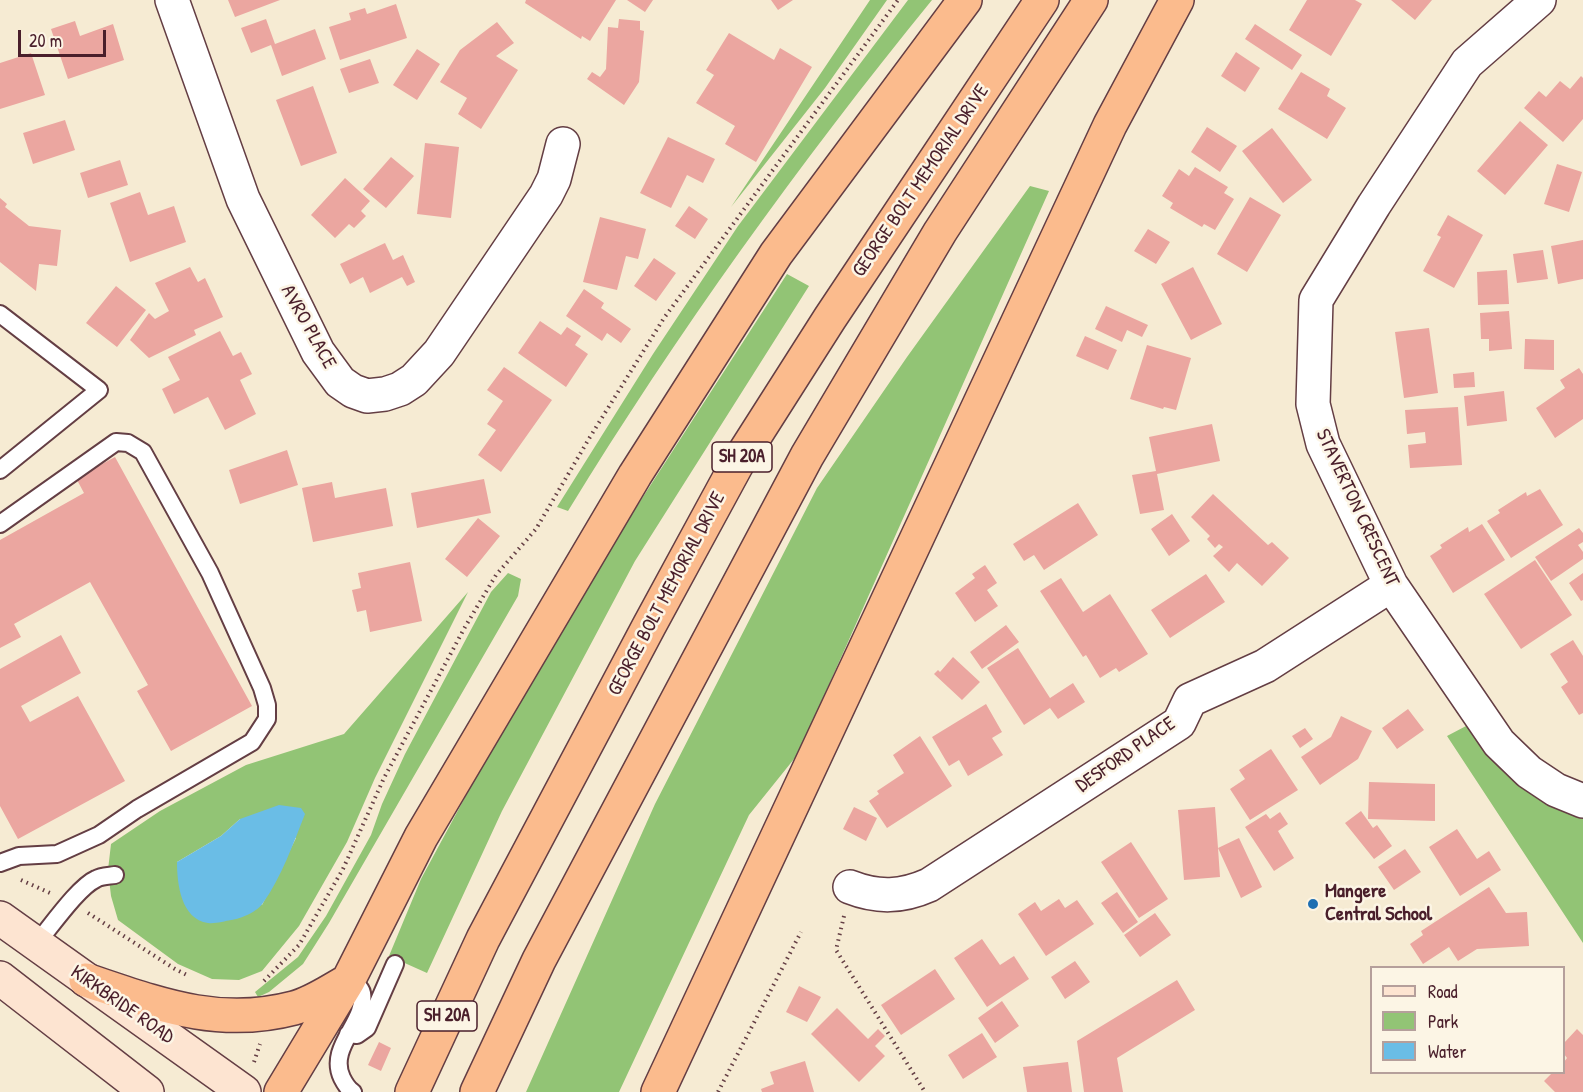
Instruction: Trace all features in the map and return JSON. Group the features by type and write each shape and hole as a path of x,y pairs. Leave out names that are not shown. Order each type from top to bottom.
{"highway":[{"path":"281,1092 348,981 421,837 635,475 776,254 965,0"},
{"name":"GEORGE BOLT MEMORIAL DRIVE","path":"412,1092 483,939 737,464 830,318 1042,0"},
{"name":"GEORGE BOLT MEMORIAL DRIVE","path":"477,1092 539,960 807,456 940,232 1091,0"},
{"path":"658,1092 1110,125 1177,0"},
{"path":"86,981 183,1010 204,1015 234,1017 296,1008 348,981"}],"main road":[{"name":"KIRKBRIDE ROAD","path":"0,918 244,1092"},
{"path":"0,978 147,1092"}],"street":[{"name":"AVRO PLACE","path":"172,0 243,199 318,352 340,382 353,392 367,396 400,389 414,380 439,353 546,195 554,179 562,144"},
{"name":"STAVERTON CRESCENT","path":"1539,0 1467,63 1374,205 1316,300 1313,404 1323,444 1391,585 1499,743 1529,772 1556,790 1583,801"},
{"name":"DESFORD PLACE","path":"850,887 866,893 886,896 902,895 929,885 1179,723 1190,700 1265,666 1391,585"}],"lane":[{"path":"0,314 99,390 0,470"},
{"path":"0,524 116,442 128,443 143,452 210,573 262,688 267,705 267,719 252,742 136,809 99,835 57,854 20,856 0,863"},
{"path":"36,944 70,902 96,879 115,875"},
{"path":"348,1034 357,1035 367,1028 395,964"},
{"path":"348,981 359,987 362,993 356,1022 342,1044 339,1071 344,1083 353,1092"}],"path":[{"path":"257,984 267,980 299,945 343,869 384,778 465,627 496,575 536,529 664,318 898,0"},
{"path":"20,880 70,902 174,969 192,978"},
{"path":"850,887 836,950 925,1092"},
{"path":"718,1092 801,932"}],"green space":[{"path":"870,0 887,0 825,88 731,207"},
{"path":"908,0 932,0 835,123 741,250 652,379 568,511 557,507 653,354 738,226"},
{"path":"1030,186 1049,191 798,754 749,815 619,1092 526,1092 655,804 817,488 907,357"},
{"path":"787,274 809,286 635,561 502,811 427,973 389,956 421,879 476,777 597,568"},
{"path":"508,573 521,579 518,596 329,923 303,964 269,992 258,997 255,992 298,957 326,916 371,835 382,804 405,754 491,592"},
{"path":"468,592 375,778 347,842 299,926 262,971 239,980 212,979 178,964 118,920 111,896 108,870 111,844 160,811 246,765 344,734","holes":["240,819 296,838 262,905 177,862 221,836"]},
{"path":"1468,725 1522,786 1559,809 1583,819 1583,943 1447,736"}],"water":[{"path":"279,805 301,808 305,814 292,848 263,903 244,916 220,922 208,923 192,915 182,899 177,862 221,836 240,819"}],"building":[{"path":"228,0 280,0 235,17"},
{"path":"526,0 616,0 590,41 582,36 581,39 525,3"},
{"path":"627,0 653,0 645,12"},
{"path":"771,0 793,0 778,10"},
{"path":"1307,0 1355,0 1362,4 1331,56 1289,30"},
{"path":"1391,0 1432,0 1415,20"},
{"path":"396,4 407,38 340,60 329,27 351,20 349,13 365,8 367,14"},
{"path":"266,19 275,44 315,29 326,59 282,76 271,45 251,53 241,28"},
{"path":"619,19 640,21 640,30 644,31 639,82 624,105 587,79 592,72 600,77 606,69 608,27 618,28"},
{"path":"75,21 80,36 113,24 124,60 68,79 51,29"},
{"path":"497,22 514,43 496,56 518,70 481,129 458,114 467,98 440,82 460,50"},
{"path":"1255,24 1302,55 1292,70 1245,39"},
{"path":"729,33 774,60 780,48 812,67 756,162 725,144 735,126 696,103 714,75 706,70"},
{"path":"417,49 440,64 417,100 393,85"},
{"path":"1236,52 1260,68 1245,92 1221,76"},
{"path":"31,53 45,95 0,109 0,63"},
{"path":"370,59 379,83 349,93 340,69"},
{"path":"1301,72 1330,89 1327,96 1346,108 1327,139 1278,109"},
{"path":"1581,76 1583,78 1583,119 1563,142 1524,108 1539,91 1546,97 1560,81 1570,89"},
{"path":"313,86 337,153 301,166 276,100"},
{"path":"65,120 75,150 33,164 23,133"},
{"path":"1520,121 1548,145 1505,195 1477,171"},
{"path":"1207,127 1237,146 1220,172 1191,152"},
{"path":"1272,128 1312,180 1283,203 1242,151"},
{"path":"668,137 715,159 703,183 687,175 671,208 640,193"},
{"path":"425,143 459,147 451,218 417,214"},
{"path":"391,157 414,176 386,208 363,189"},
{"path":"120,160 128,185 88,198 80,173"},
{"path":"1557,164 1582,172 1569,212 1544,204"},
{"path":"1195,167 1228,187 1224,193 1234,199 1215,230 1204,224 1202,227 1170,208 1173,203 1162,196 1179,169 1189,176"},
{"path":"345,178 370,201 361,211 366,216 354,228 349,224 335,238 311,215"},
{"path":"140,192 148,215 174,206 186,242 130,262 110,203"},
{"path":"1250,197 1281,215 1247,272 1217,254"},
{"path":"0,198 7,204 5,207 29,226 61,230 57,266 39,264 36,291 0,262"},
{"path":"689,206 708,219 695,239 675,226"},
{"path":"1448,215 1483,235 1454,288 1423,271 1441,237 1437,235"},
{"path":"600,217 646,229 638,259 626,256 617,290 583,282"},
{"path":"1148,229 1170,242 1156,264 1134,251"},
{"path":"1583,240 1583,279 1558,284 1551,246"},
{"path":"385,243 393,260 403,255 415,282 407,286 402,277 370,293 363,277 350,284 340,264"},
{"path":"1543,250 1548,279 1517,283 1513,254"},
{"path":"654,258 676,273 656,301 634,286"},
{"path":"190,267 198,282 205,278 223,317 194,330 196,335 149,358 130,340 149,313 155,319 169,311 155,283"},
{"path":"1193,267 1222,324 1191,340 1161,284"},
{"path":"1507,270 1509,304 1478,305 1477,272"},
{"path":"116,286 146,310 117,347 86,323"},
{"path":"584,289 604,303 601,308 631,329 621,343 607,333 602,341 566,316"},
{"path":"1106,306 1148,325 1142,337 1127,330 1122,342 1095,329"},
{"path":"1509,311 1512,349 1489,351 1489,339 1481,339 1480,313"},
{"path":"540,321 561,335 567,327 581,336 575,345 588,354 566,387 518,353"},
{"path":"1429,328 1438,393 1404,398 1395,332"},
{"path":"220,331 233,356 241,352 252,374 240,380 256,414 225,430 208,397 174,414 162,389 180,380 168,357"},
{"path":"1085,336 1117,350 1108,370 1076,356"},
{"path":"1525,339 1554,340 1554,370 1524,369"},
{"path":"1147,345 1191,358 1176,410 1164,407 1163,409 1130,399"},
{"path":"504,367 552,400 501,472 478,455 496,430 487,424 503,401 487,390"},
{"path":"1579,368 1583,374 1583,419 1555,438 1536,408 1565,388 1560,380"},
{"path":"1474,372 1475,387 1454,388 1453,374"},
{"path":"1504,391 1507,421 1467,426 1464,396"},
{"path":"1458,407 1462,465 1410,468 1408,445 1426,443 1425,432 1407,434 1405,410"},
{"path":"1212,424 1220,461 1157,474 1164,510 1140,514 1132,475 1156,471 1149,437"},
{"path":"287,450 298,485 240,504 229,470"},
{"path":"115,457 252,706 171,751 137,691 148,685 90,582 14,624 21,637 0,648 0,540 84,493 76,478"},
{"path":"484,479 491,513 417,528 411,493"},
{"path":"332,482 335,498 386,488 393,526 313,542 302,488"},
{"path":"1540,489 1563,525 1511,558 1487,521 1500,513 1498,510 1526,492 1527,496"},
{"path":"1213,494 1268,545 1272,542 1289,558 1262,586 1237,563 1229,572 1213,556 1223,547 1219,544 1215,548 1207,539 1210,536 1191,517"},
{"path":"1078,503 1098,535 1044,570 1034,555 1024,561 1013,544"},
{"path":"1172,514 1190,541 1169,556 1151,529"},
{"path":"478,518 500,536 467,577 445,559"},
{"path":"1482,524 1505,560 1453,593 1430,556 1442,548 1440,545 1468,527 1469,532"},
{"path":"1579,528 1583,533 1583,542 1578,545 1583,552 1583,559 1551,581 1535,557"},
{"path":"1535,560 1572,615 1521,649 1484,594"},
{"path":"410,562 422,621 370,632 366,610 357,612 352,590 361,588 358,573"},
{"path":"985,565 997,583 987,590 998,606 975,622 955,593 975,578 972,574"},
{"path":"1583,573 1583,600 1581,601 1569,583"},
{"path":"1206,574 1225,602 1170,638 1151,610"},
{"path":"1061,578 1083,612 1110,594 1148,654 1119,672 1116,668 1100,678 1086,655 1083,657 1040,591"},
{"path":"1006,625 1019,642 982,669 970,652"},
{"path":"61,635 81,673 21,706 30,722 78,696 125,781 18,839 0,806 0,669"},
{"path":"1573,640 1583,656 1583,713 1579,715 1561,687 1568,682 1550,654"},
{"path":"1018,648 1050,698 1073,683 1085,702 1058,719 1050,708 1024,725 987,668"},
{"path":"953,657 980,682 962,700 934,674 938,670 940,672"},
{"path":"986,704 1002,732 992,738 1003,755 968,776 959,760 949,766 932,737"},
{"path":"1408,709 1424,730 1397,749 1382,728"},
{"path":"1341,716 1372,731 1358,759 1320,785 1301,757 1331,737"},
{"path":"1305,728 1313,739 1300,748 1292,736"},
{"path":"920,736 952,786 887,828 869,801 879,794 877,791 904,773 893,755"},
{"path":"1271,749 1298,790 1250,820 1230,789 1245,779 1239,770"},
{"path":"1369,782 1435,784 1435,821 1368,819"},
{"path":"854,807 877,818 866,841 843,829"},
{"path":"1215,807 1220,877 1184,880 1178,810"},
{"path":"1361,811 1373,828 1377,825 1392,846 1374,859 1345,823"},
{"path":"1280,812 1288,824 1278,831 1294,858 1274,871 1245,827 1266,814 1270,819"},
{"path":"1457,829 1477,859 1489,851 1501,870 1460,896 1429,847"},
{"path":"1239,838 1262,887 1241,898 1218,848"},
{"path":"1131,842 1168,899 1139,918 1101,862"},
{"path":"1405,849 1421,872 1394,890 1378,867"},
{"path":"1489,887 1506,913 1527,912 1529,946 1477,949 1458,961 1449,947 1423,964 1410,944 1423,935 1421,931"},
{"path":"1117,892 1138,922 1123,933 1101,903"},
{"path":"1059,899 1065,908 1077,900 1094,924 1046,956 1018,914 1035,902 1041,911"},
{"path":"1155,913 1171,935 1140,957 1124,935"},
{"path":"982,939 1000,965 1014,956 1029,979 987,1007 954,958"},
{"path":"1075,961 1090,982 1065,999 1051,977"},
{"path":"935,969 955,999 901,1035 881,1005"},
{"path":"1177,980 1195,1010 1117,1058 1123,1092 1084,1092 1077,1041"},
{"path":"799,986 821,997 807,1022 786,1012"},
{"path":"1002,1001 1019,1026 995,1043 978,1018"},
{"path":"837,1008 868,1039 878,1029 885,1036 875,1046 885,1056 859,1082 811,1034"},
{"path":"1577,1029 1583,1035 1583,1092 1555,1092 1544,1081 1551,1074 1565,1074 1567,1058 1565,1042"},
{"path":"982,1033 997,1057 963,1079 948,1055"},
{"path":"379,1042 391,1048 381,1071 368,1065"},
{"path":"805,1061 814,1092 762,1092 761,1089 774,1084 770,1072"},
{"path":"1068,1062 1072,1092 1027,1092 1023,1067"}],"place":[{"name":"Mangere Central School","path":"1313,904"}]}
